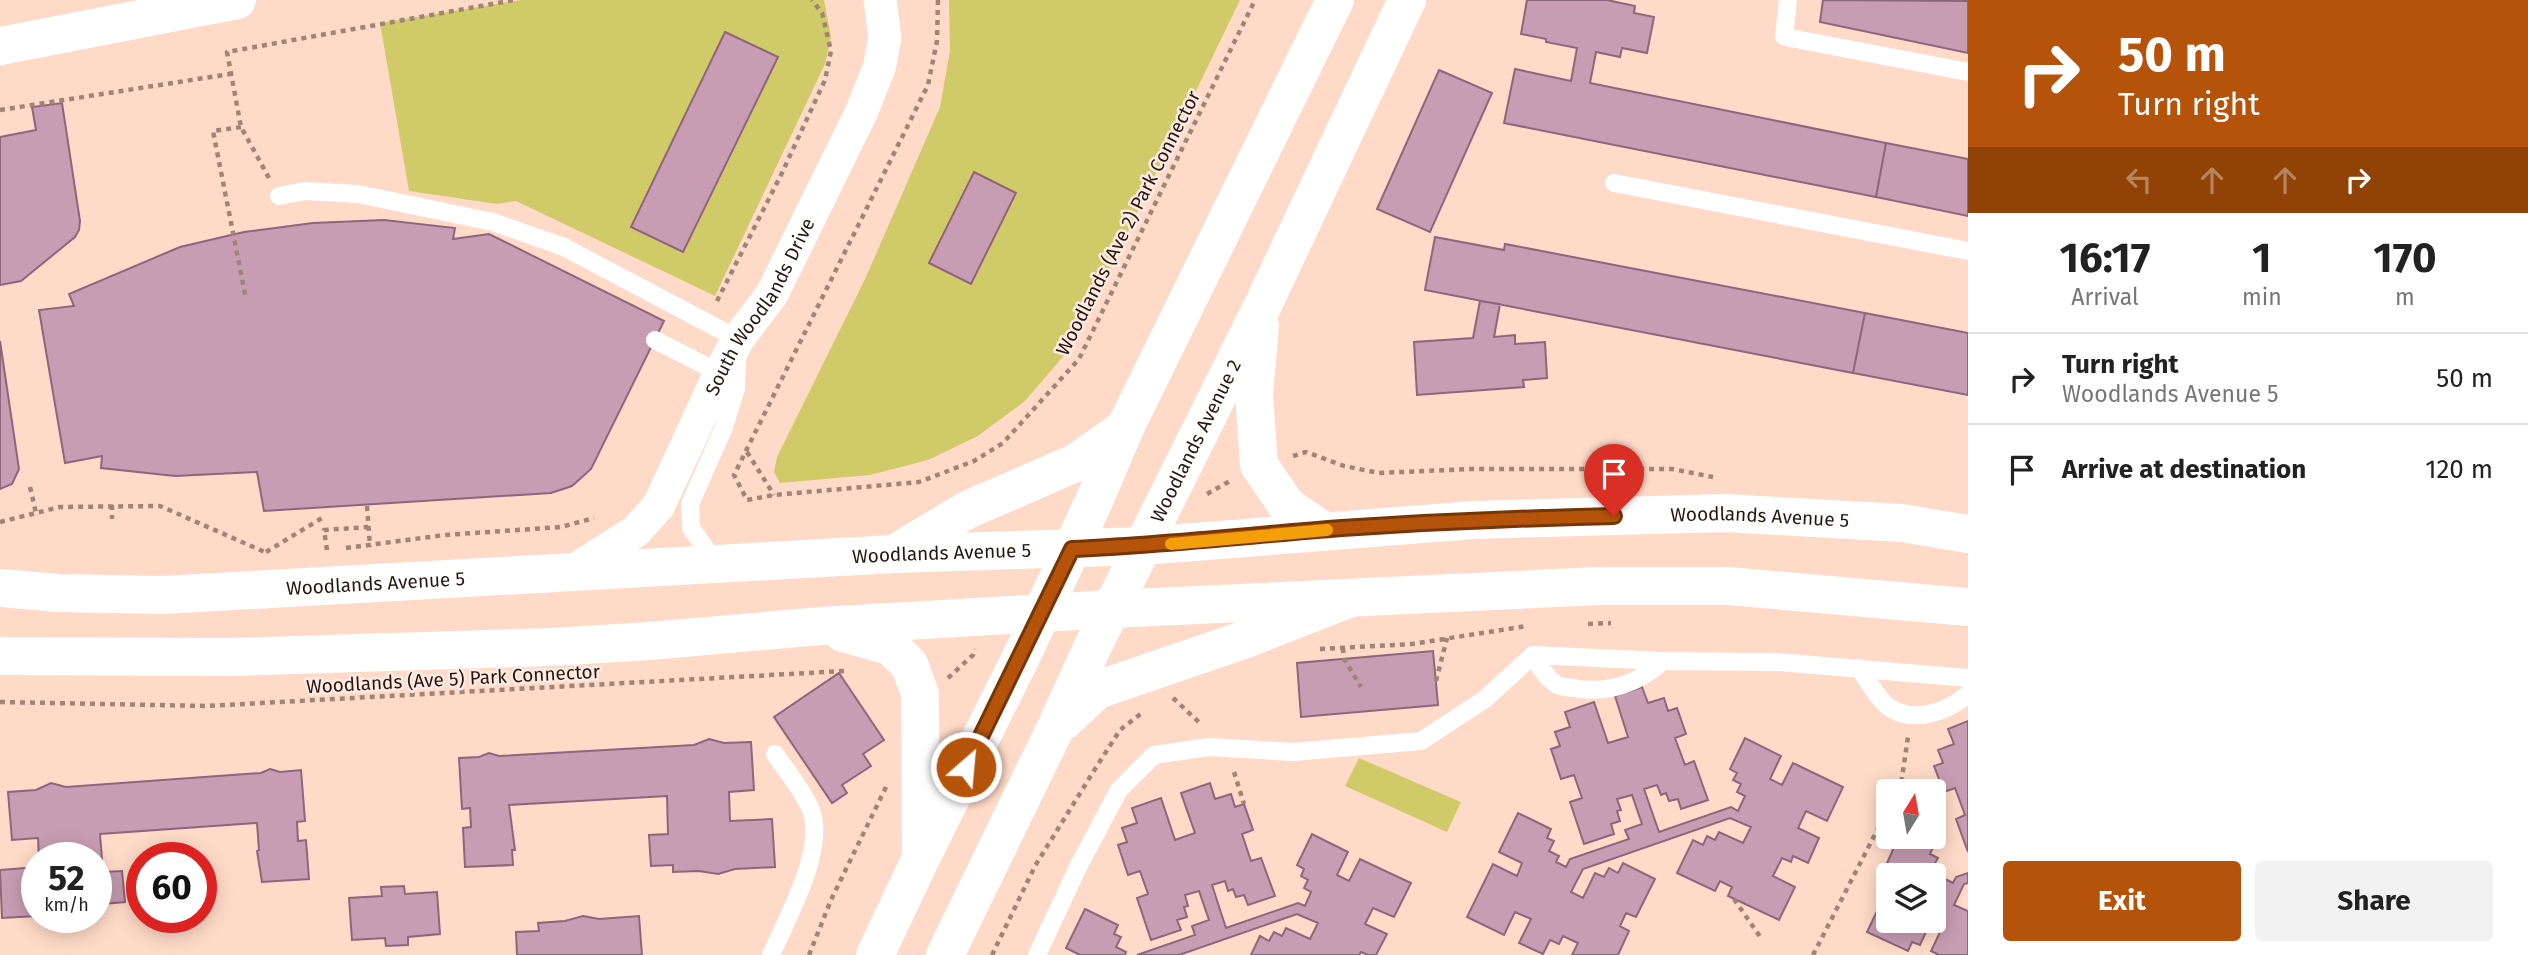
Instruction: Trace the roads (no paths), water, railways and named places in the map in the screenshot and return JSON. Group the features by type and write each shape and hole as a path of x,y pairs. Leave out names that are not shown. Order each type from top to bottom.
{"main road":[{"path":"0,46 237,0"},
{"path":"875,955 1072,549 1125,428 1335,0"},
{"name":"Woodlands Avenue 2","path":"945,955 1111,609 1262,307 1408,0"},
{"path":"1262,307 1254,394 1259,465 1287,506 1322,530"},
{"path":"894,554 967,510 1075,463 1125,428"},
{"name":"Woodlands Avenue 5","path":"0,588 58,593 163,595 894,554 1143,546 1474,520 1725,513 1902,523 1968,534"},
{"path":"2,663 552,647 1042,611 1598,586 1729,586 1968,607"},
{"path":"1055,729 1097,690 1246,639 1348,598"},
{"path":"821,626 890,646 909,664 920,694 921,858"}],"street":[{"name":"South Woodlands Drive","path":"570,573 636,531 659,505 720,373 738,339 772,294 861,113 879,68 885,38 880,0"}],"lane":[{"path":"1788,0 1784,36 1968,72"},
{"path":"1614,183 1968,251"},
{"path":"279,196 305,191 358,194 493,222 564,247 738,339 736,388 724,427 690,504 691,528 716,564"},
{"path":"655,340 720,373"},
{"path":"1533,655 1541,670 1558,686 1582,690 1620,687 1648,674 1663,661"},
{"path":"1037,955 1079,864 1119,790 1154,755 1209,747 1293,752 1421,741 1485,699 1533,655 1663,661 1777,662 1968,678"},
{"path":"1859,668 1889,708 1911,715 1929,715 1956,704 1968,694"},
{"path":"771,955 811,859 813,830 811,811 775,754"}]}
